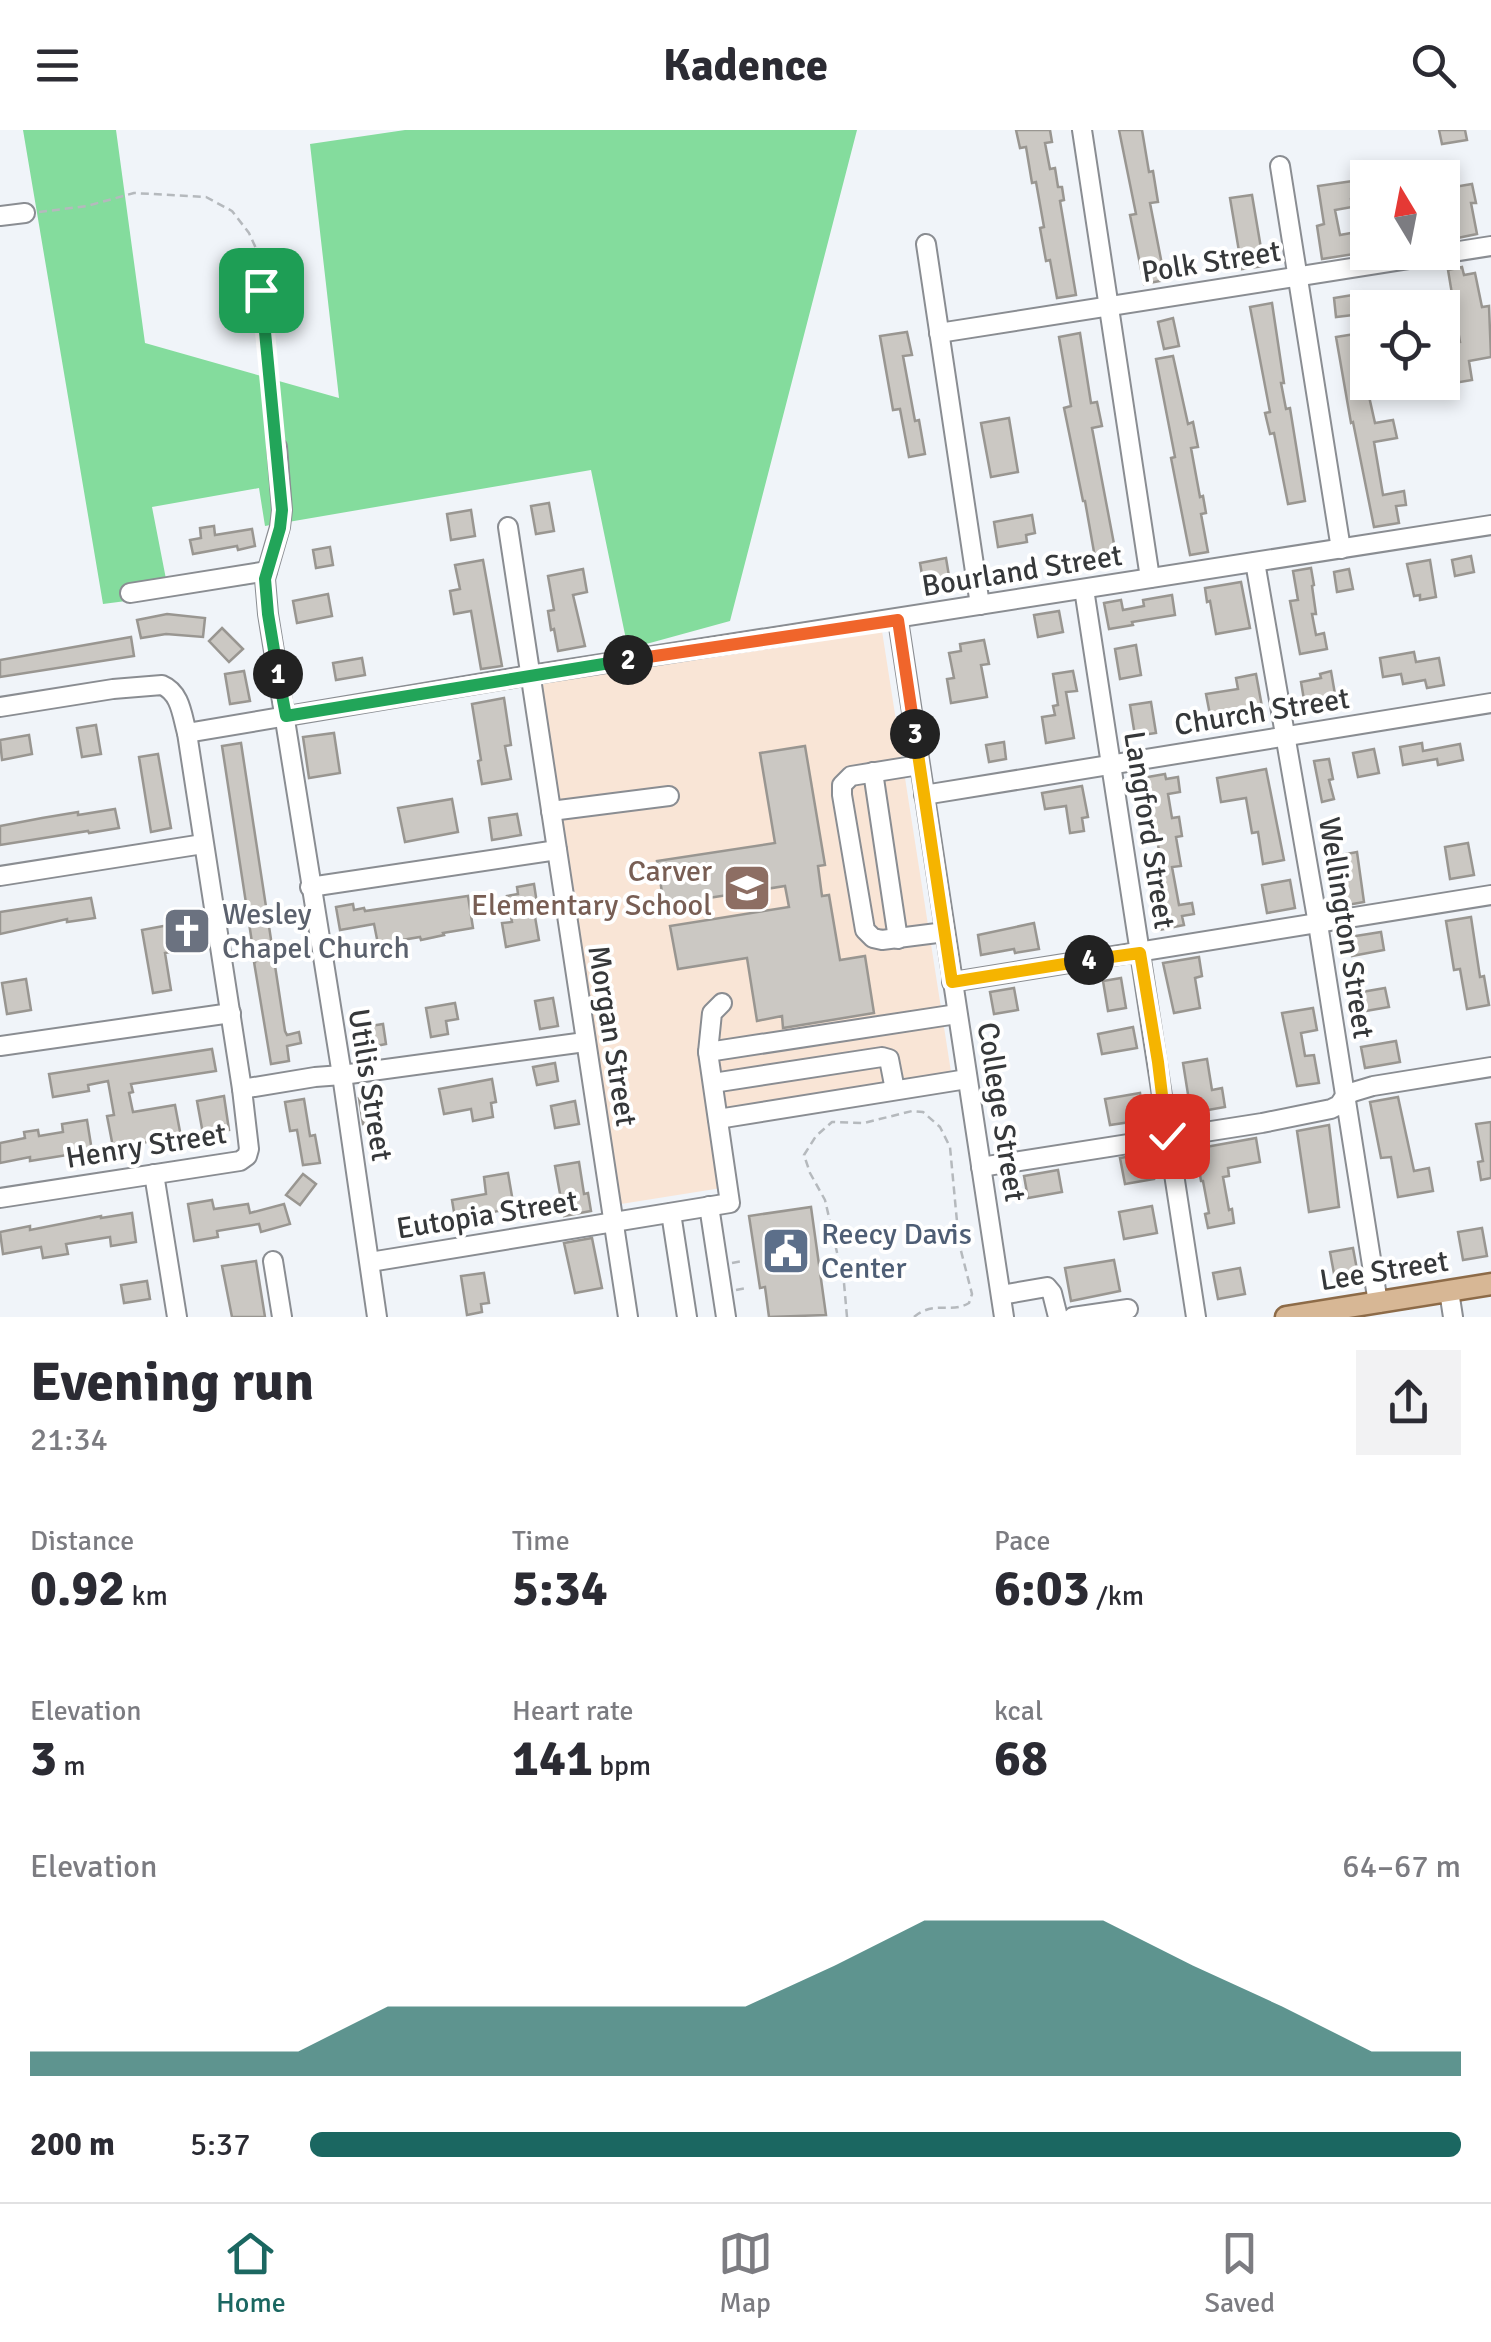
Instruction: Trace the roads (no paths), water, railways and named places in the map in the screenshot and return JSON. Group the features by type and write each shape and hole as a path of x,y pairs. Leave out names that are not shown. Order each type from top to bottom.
{"main road":[{"name":"Lee Street","path":"1286,1317 1491,1284"}],"street":[{"path":"1082,130 1150,578"},
{"path":"1280,166 1341,548"},
{"path":"0,216 24,213"},
{"path":"926,244 980,604"},
{"name":"Polk Street","path":"939,332 1491,246"},
{"name":"Utilis Street","path":"276,447 282,510 267,571 268,614 378,1317"},
{"name":"Morgan Street","path":"508,526 628,1317"},
{"name":"Bourland Street","path":"186,733 530,675 1491,526"},
{"name":"Wellington Street","path":"1255,562 1378,1303"},
{"path":"130,594 267,571"},
{"name":"Langford Street","path":"1084,588 1196,1317"},
{"name":"College Street","path":"898,620 1004,1317"},
{"path":"0,707 113,689 162,686 177,698 186,733 242,1089"},
{"name":"Church Street","path":"924,795 1491,702"},
{"path":"920,766 851,776 842,785 842,794 865,930 872,938 945,932"},
{"path":"874,772 898,938"},
{"path":"551,810 669,796"},
{"path":"0,876 203,844"},
{"path":"310,886 557,850"},
{"path":"952,982 1491,895"},
{"path":"722,1004 712,1012 708,1052 730,1203 709,1206 726,1317"},
{"path":"0,1046 230,1013"},
{"path":"708,1052 958,1014"},
{"name":"Henry Street","path":"0,1198 240,1161 247,1156 249,1142 242,1089 585,1042"},
{"path":"713,1083 882,1056 889,1059 895,1090"},
{"path":"981,1166 1262,1123 1331,1109 1353,1092 1373,1086 1491,1067"},
{"path":"718,1119 968,1078"},
{"path":"154,1174 176,1317"},
{"name":"Eutopia Street","path":"370,1262 709,1206"},
{"path":"671,1212 687,1317"},
{"path":"273,1262 282,1317"},
{"path":"1001,1295 1047,1287 1058,1317"},
{"path":"1449,1292 1453,1317"},
{"path":"1083,1316 1119,1312"}],"place":[{"name":"Carver Elementary School","path":"747,888"},
{"name":"Wesley Chapel Church","path":"187,931"},
{"name":"Reecy Davis Center","path":"786,1251"}]}
